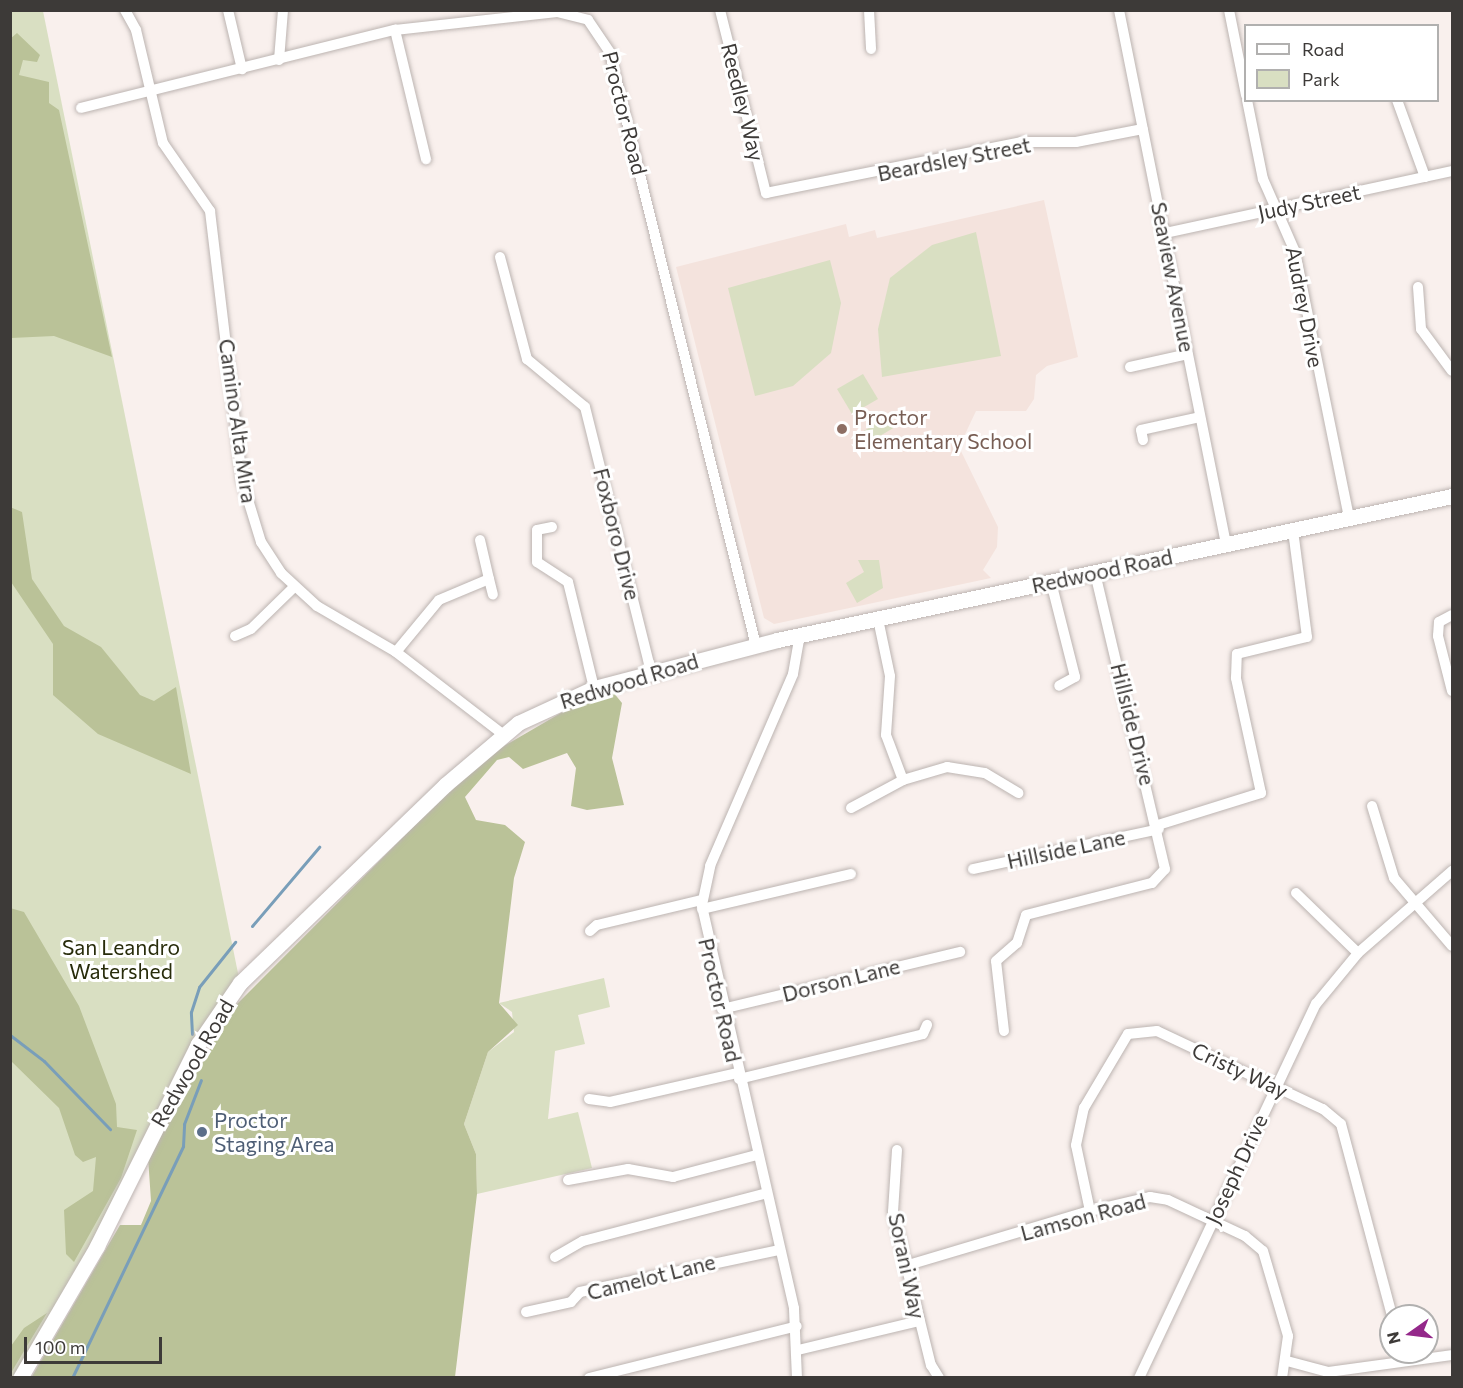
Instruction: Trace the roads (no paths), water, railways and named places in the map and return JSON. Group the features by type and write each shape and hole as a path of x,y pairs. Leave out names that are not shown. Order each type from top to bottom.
{"main road":[{"name":"Redwood Road","path":"20,1377 97,1246 198,1044 240,983 501,733 594,688 651,672 800,635 1452,496"}],"street":[{"name":"Camino Alta Mira","path":"125,10 136,30 148,94 163,143 210,211 247,505 266,551 294,587 326,612 396,652 501,733"},
{"path":"228,10 242,69"},
{"path":"279,60 283,10"},
{"name":"Reedley Way","path":"720,10 766,193"},
{"path":"869,10 872,49"},
{"name":"Seaview Avenue","path":"1119,10 1226,544"},
{"path":"1229,10 1243,70"},
{"name":"Proctor Road","path":"81,108 148,94 395,30 557,12 591,15 610,53 756,646"},
{"path":"395,30 426,159"},
{"name":"Audrey Drive","path":"1247,102 1263,179 1295,252 1349,518"},
{"path":"1398,102 1425,177"},
{"name":"Beardsley Street","path":"766,193 1021,142 1076,142 1143,129"},
{"name":"Judy Street","path":"1165,233 1452,171"},
{"name":"Foxboro Drive","path":"500,257 527,359 585,407 651,672"},
{"path":"1418,287 1421,329 1452,371"},
{"path":"1130,367 1188,354"},
{"path":"1143,440 1141,430 1200,417"},
{"path":"552,527 537,530 537,562 568,582 594,688"},
{"name":"Hillside Lane","path":"974,869 1158,827 1262,793 1236,678 1237,654 1307,637 1293,530"},
{"path":"480,540 493,595"},
{"name":"Hillside Drive","path":"1004,1031 996,961 1017,943 1026,915 1152,882 1162,875 1158,827 1095,572"},
{"path":"396,652 439,600 489,579"},
{"path":"1052,582 1075,677 1059,686"},
{"path":"236,636 251,629 294,587"},
{"path":"1452,615 1439,622 1438,636 1452,692"},
{"path":"878,619 890,676 887,743 903,780"},
{"name":"Proctor Road","path":"796,1377 797,1326 722,1009 702,905 716,850 793,674 800,635"},
{"path":"851,808 903,780 934,769 966,768 1018,793"},
{"path":"1372,806 1394,878 1452,946"},
{"name":"Joseph Drive","path":"1139,1377 1274,1088 1316,1004 1358,953 1452,871"},
{"path":"591,931 597,925 851,874"},
{"path":"1296,893 1358,953"},
{"name":"Dorson Lane","path":"722,1009 960,952"},
{"path":"588,1099 610,1102 738,1076 923,1034 927,1025"},
{"name":"Cristy Way","path":"1090,1211 1077,1132 1084,1108 1128,1034 1157,1031 1329,1112 1345,1131 1389,1304"},
{"name":"Sorani Way","path":"897,1150 893,1212 919,1321 939,1377"},
{"path":"568,1180 628,1169 673,1176 757,1155"},
{"path":"555,1257 583,1241 766,1193"},
{"name":"Lamson Road","path":"905,1266 1090,1211 1159,1198 1251,1239 1266,1256 1286,1329 1287,1362 1282,1377"},
{"name":"Camelot Lane","path":"526,1312 571,1302 580,1292 780,1250"},
{"path":"798,1350 919,1321"},
{"path":"589,1377 797,1326"},
{"path":"1287,1362 1328,1372 1379,1361"}],"waterway":[{"path":"252,926 319,847"},
{"path":"192,1034 191,1012 199,987 235,942"},
{"path":"10,1035 44,1061 110,1129"},
{"path":"72,1378 183,1146 184,1124 201,1080"}],"place":[{"name":"Proctor Elementary School","path":"842,429"},
{"name":"Proctor Staging Area","path":"202,1132"}],"park label":[{"name":"San Leandro Watershed","path":"121,959"}]}
